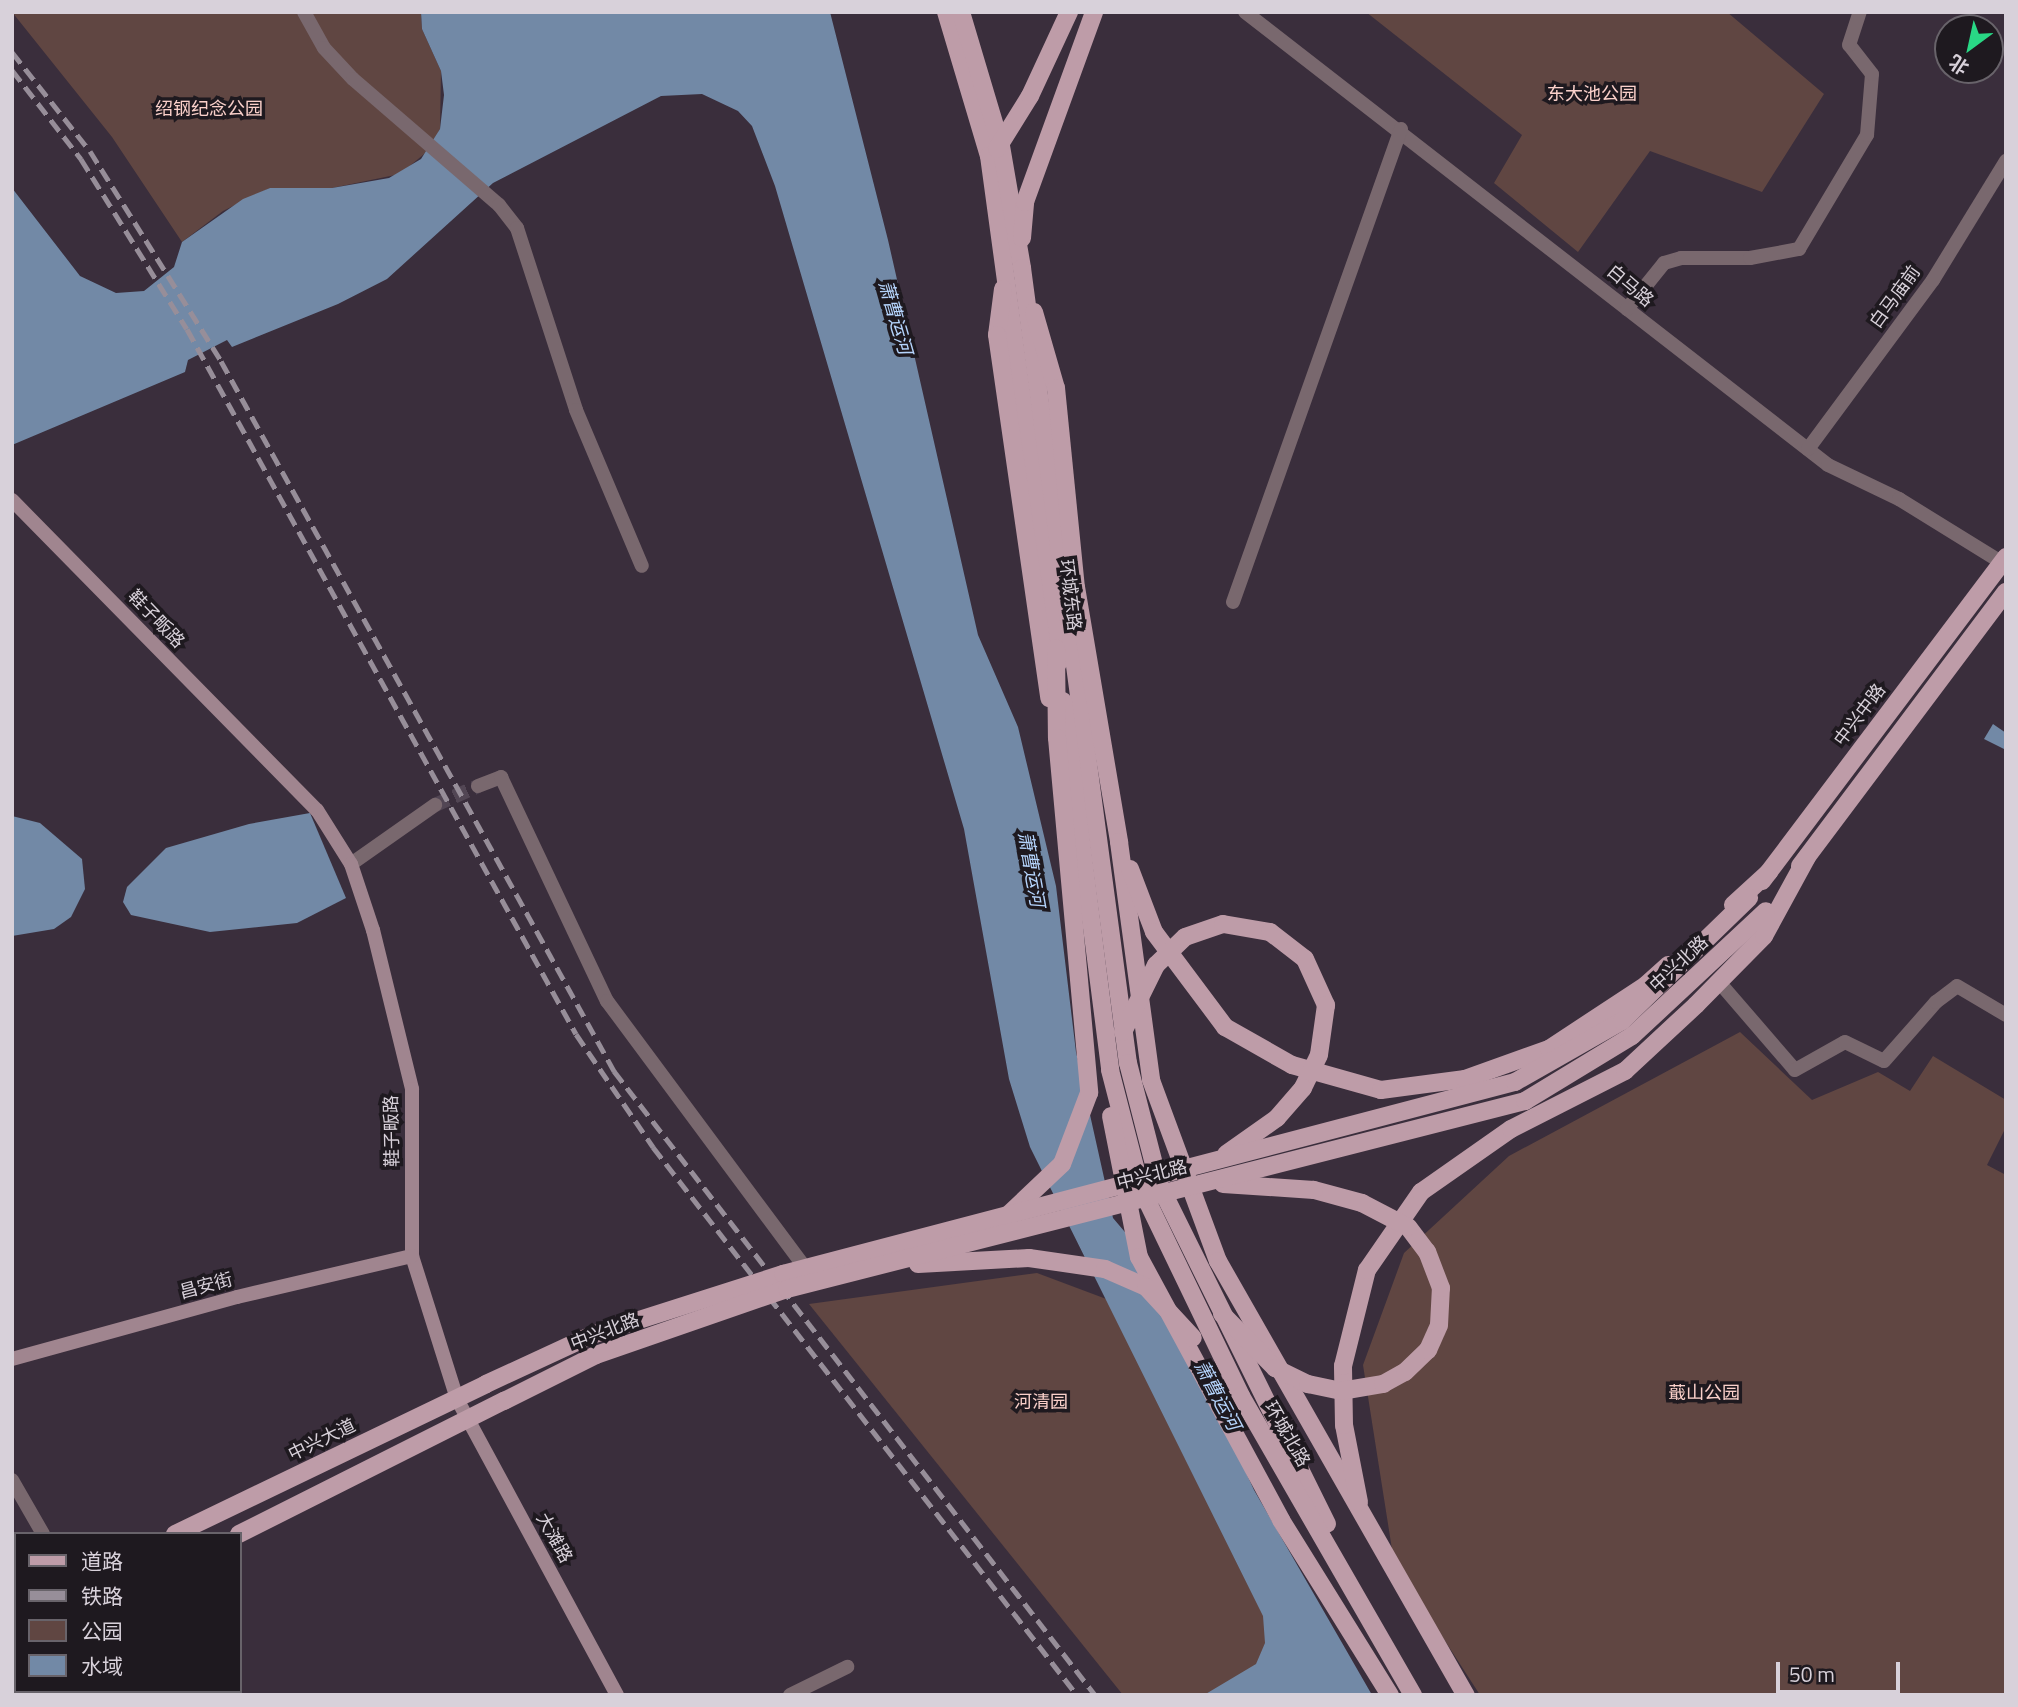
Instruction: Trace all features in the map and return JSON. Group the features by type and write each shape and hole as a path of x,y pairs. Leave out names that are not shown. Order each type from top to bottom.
{"main road":[{"name":"环城东路","path":"946,12 995,151"},
{"name":"环城东路","path":"961,12 995,151 1016,264 1056,648 1110,1070 1140,1186"},
{"path":"995,151 1057,45 1069,12"},
{"path":"1094,12 1025,202 1016,264 997,335 1048,680 1055,811 1139,1256 1281,1520 1390,1695"},
{"path":"1016,264 1056,388 1076,587 1119,842 1151,1080 1218,1261 1363,1519 1466,1695"},
{"name":"环城东路","path":"1027,373 1123,1032 1159,1184"},
{"name":"中兴中路","path":"1749,898 2004,562"},
{"path":"1363,1519 1344,1425 1343,1366 1367,1270 1421,1192 1511,1129 1625,1071 1764,936 1807,857 2006,592"},
{"path":"1008,1215 1062,1164 1089,1093 1056,738 1056,648"},
{"path":"1119,842 1154,932 1226,1027 1292,1065 1381,1090 1465,1079 1549,1049 1646,985 1769,872"},
{"name":"中兴北路","path":"468,1419 596,1355 787,1289 1525,1101 1632,1036 1766,911 1807,857"},
{"name":"中兴北路","path":"486,1384 592,1335 805,1268 1515,1082 1622,1021 1749,898"},
{"path":"1123,1032 1156,965 1185,937 1223,924 1270,932 1305,959 1326,1005 1319,1055 1303,1088 1277,1118 1216,1161"},
{"path":"1206,1183 1314,1190 1362,1203 1408,1227 1427,1252 1441,1289 1440,1325 1428,1350 1405,1372 1383,1384 1341,1391 1308,1384 1275,1368 1222,1314"},
{"name":"环城北路","path":"1159,1184 1222,1314 1249,1392"},
{"name":"环城北路","path":"1140,1186 1412,1695"},
{"path":"876,1267 1029,1258 1105,1269 1146,1287 1193,1338 1333,1580 1412,1695"},
{"name":"中兴大道","path":"179,1532 486,1384"},
{"path":"242,1532 468,1419"}],"street":[{"path":"304,12 324,48 353,79 499,205 517,228 576,410 642,566"},
{"name":"白马路","path":"1245,12 1401,129 1808,449 2004,562"},
{"path":"1627,309 1664,263 1681,258 1750,258 1799,249 1867,135 1872,74 1849,45 1860,12"},
{"path":"1233,602 1401,129"},
{"name":"白马庙前","path":"1808,449 1933,279 2006,161"},
{"name":"鞋子畈路","path":"12,499 317,810 351,864 373,930 412,1089 412,1256 457,1399"},
{"path":"478,786 501,777 607,1001 805,1268"},
{"path":"351,864 435,805"},
{"path":"1719,982 1796,1070 1845,1042 1884,1061 1936,1002 1957,986 2006,1015"},
{"name":"昌安街","path":"12,1359 237,1297 412,1256"},
{"name":"大滩路","path":"457,1399 617,1695"},
{"path":"12,1480 42,1532"},
{"path":"790,1695 847,1667"}],"green space":[{"name":"绍钢纪念公园","path":"12,12 421,12 422,29 441,71 440,129 429,150 400,174 332,188 270,188 223,211 182,242 112,137"},
{"name":"东大池公园","path":"1366,12 1727,12 1824,94 1762,192 1650,151 1578,252 1494,183 1522,135"},
{"name":"蕺山公园","path":"1740,1032 1812,1100 1878,1072 1910,1091 1933,1056 2006,1100 2006,1127 1987,1165 2006,1175 2006,1695 1480,1695 1394,1562 1363,1365 1404,1253 1509,1156"},
{"name":"河清园","path":"1037,1273 1125,1306 1328,1695 1123,1695 809,1304"}],"water":[{"name":"萧曹运河","path":"421,12 830,12 888,240 978,635 1018,727 1056,886 1076,1052 1113,1218 1147,1258 1254,1490 1372,1695 1204,1695 1256,1664 1265,1643 1263,1616 1030,1147 1009,1079 964,829 775,186 752,126 738,111 702,94 661,96 493,183 387,279 338,304 232,347 227,340 188,360 185,372 12,445 12,188 80,276 116,293 144,291 174,267 182,242 243,199 270,188 332,188 389,178 421,159 440,129 444,95 441,71 422,29"},
{"path":"1993,724 2006,733 2006,750 1984,739"},
{"path":"310,813 346,898 297,923 210,932 131,915 123,902 127,887 166,848 249,824"},
{"path":"12,816 40,823 82,859 85,889 71,917 54,929 12,936"}],"tunnel":[{"path":"435,805 478,786"}],"railway":[{"path":"12,52 90,151 221,361 614,1071 1095,1695"},
{"path":"12,70 81,159 187,329 576,1034 653,1147 1077,1695"}]}
